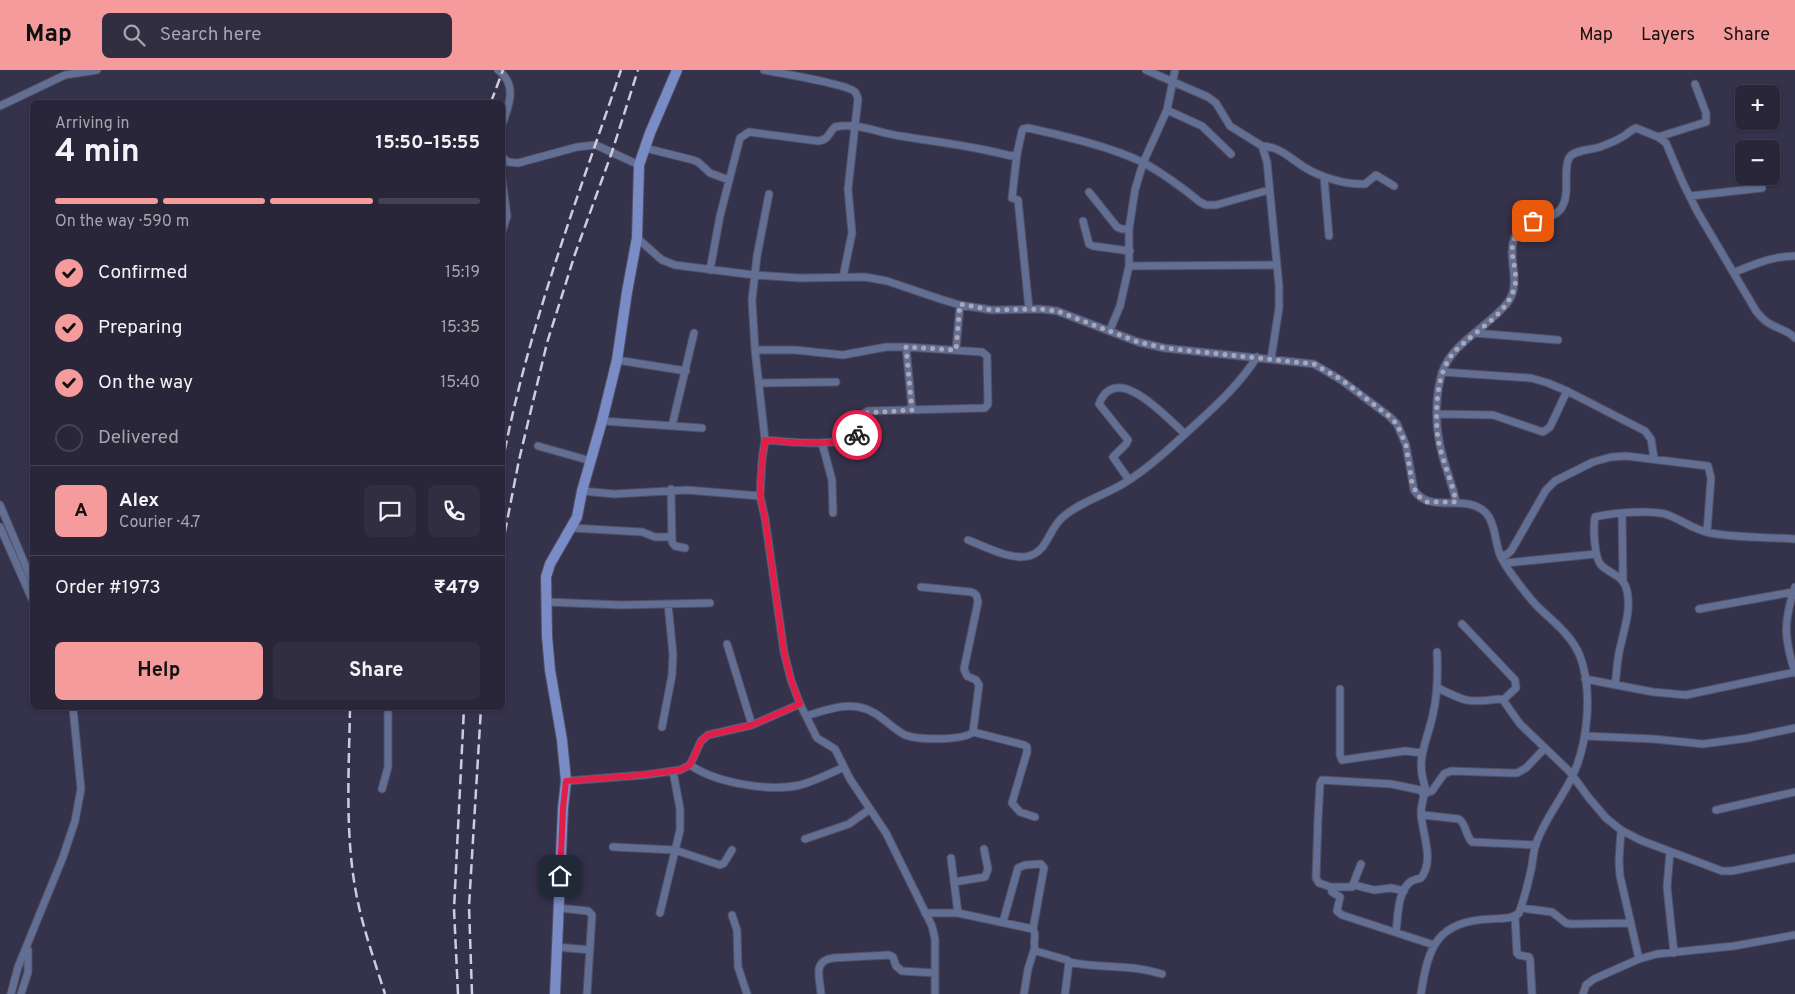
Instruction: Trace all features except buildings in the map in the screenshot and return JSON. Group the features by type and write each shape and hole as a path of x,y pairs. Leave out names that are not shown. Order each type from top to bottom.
{"main road":[{"path":"555,994 563,808 566,781 562,740 550,670 546,578 550,564 577,517 582,491 602,421 616,360 638,238 639,165 650,133 677,70"}],"street":[{"path":"0,106 67,73 98,70"},
{"path":"498,70 509,81 512,90 505,117"},
{"path":"764,70 851,89 856,92 858,99 848,188 852,233 843,277"},
{"path":"1146,70 1208,97 1216,103 1230,126 1262,146 1280,150 1302,166 1324,177 1365,184 1376,175 1394,186"},
{"path":"1110,330 1120,306 1130,266 1129,229 1135,190 1144,163 1167,110 1175,70"},
{"path":"1658,137 1706,122 1707,118 1695,84"},
{"path":"1167,110 1202,126 1231,154"},
{"path":"710,270 729,180 740,138 744,134 755,132 818,142 827,138 835,126 855,126 899,136 961,144 1010,156 1017,154"},
{"path":"1029,308 1018,200 1012,198 1017,154 1023,129 1028,128 1071,138 1144,163 1163,174 1206,205 1269,190"},
{"path":"1456,502 1451,478 1438,440 1437,397 1442,372 1456,350 1510,300 1514,289 1512,254 1514,239 1521,228 1533,221 1556,214 1561,208 1567,187 1567,162 1570,156 1613,142 1636,128 1658,137 1666,143 1672,153 1683,183 1706,227 1756,311 1772,326 1791,333 1795,338"},
{"path":"505,160 508,162 518,163 577,147 596,145 639,165"},
{"path":"1262,146 1267,162 1279,286 1279,308 1271,359"},
{"path":"645,148 693,160 710,173 729,180"},
{"path":"1324,177 1329,236"},
{"path":"1690,196 1762,188"},
{"path":"1089,192 1117,227 1129,229"},
{"path":"769,194 754,275 752,300 758,383 765,440 760,496 765,518 784,652 791,680 816,738 835,749 844,767 886,834 932,926 935,939 935,994"},
{"path":"505,201 507,216 505,222"},
{"path":"1082,221 1089,244 1130,251"},
{"path":"638,238 662,260 675,265 754,275 800,278 865,277 887,281 960,304 992,310 1029,308 1057,311 1138,342 1164,348 1314,364 1326,370 1389,416 1402,434 1414,490 1418,496 1427,502 1456,502 1480,508 1487,515 1493,527 1500,555 1509,571 1536,604 1570,637 1580,656 1585,679 1587,713 1585,736 1573,776 1544,825 1536,845 1519,914 1515,917 1473,920 1457,924 1445,931 1434,945 1428,958 1421,994"},
{"path":"1734,272 1781,256 1795,256"},
{"path":"1130,266 1276,265"},
{"path":"956,350 960,304"},
{"path":"672,426 694,333"},
{"path":"1475,333 1558,340"},
{"path":"755,350 795,350 843,355 886,347 906,347 982,352 987,356 988,404 981,409 864,413 861,416 858,434 848,438 822,443 765,440"},
{"path":"906,347 912,410"},
{"path":"968,540 1009,556 1020,557 1037,553 1044,546 1061,518 1076,507 1115,490 1161,456 1236,386 1257,357"},
{"path":"616,360 686,371"},
{"path":"1442,372 1531,378 1567,391 1645,431 1651,439 1654,458"},
{"path":"758,383 836,382"},
{"path":"1129,480 1113,457 1128,440 1099,404 1109,391 1121,387 1128,388 1157,408 1185,434"},
{"path":"1438,414 1470,413 1493,415 1543,432 1550,427 1567,391"},
{"path":"602,421 702,428"},
{"path":"822,443 832,480 833,513"},
{"path":"538,446 591,461"},
{"path":"1500,555 1506,555 1511,551 1546,490 1555,481 1593,462 1611,457 1654,458 1708,466 1711,478 1707,532"},
{"path":"582,491 614,494 671,490 760,496"},
{"path":"671,490 672,542 675,546 685,548"},
{"path":"0,505 30,576"},
{"path":"1623,580 1601,566 1596,554 1596,517 1662,512 1692,528 1707,532 1795,539"},
{"path":"1615,685 1620,644 1628,611 1627,588 1623,580 1622,514"},
{"path":"0,527 30,595"},
{"path":"572,528 642,532 655,537 671,536"},
{"path":"1505,563 1596,554"},
{"path":"921,587 971,592 978,597 964,669 968,676 976,680 979,685 973,732"},
{"path":"1585,679 1670,694 1686,695 1795,672 1786,642 1785,624 1794,590 1699,609"},
{"path":"546,602 622,605 710,603"},
{"path":"662,727 672,675 673,654 668,604"},
{"path":"1462,624 1514,680 1516,688 1503,700"},
{"path":"727,644 752,725"},
{"path":"1396,932 1404,891 1409,883 1423,875 1427,866 1428,857 1422,831 1421,813 1425,793 1420,773 1422,753 1434,713 1438,688 1437,652"},
{"path":"1438,688 1459,699 1471,702 1503,700 1520,724 1561,761 1606,818 1621,830 1640,840 1722,871 1732,871 1795,858"},
{"path":"1340,689 1340,755 1342,760 1405,751 1422,753"},
{"path":"566,781 636,776 686,768 690,765 704,737 752,725 800,704"},
{"path":"806,716 828,709 859,707 877,713 906,735 918,738 965,736 973,732 1024,745 1027,747 1027,752 1012,803 1020,812 1035,817"},
{"path":"11,994 18,967 75,821 81,789 72,710"},
{"path":"382,789 388,768 388,710"},
{"path":"1585,736 1654,739 1703,744 1748,738 1795,728"},
{"path":"1361,864 1354,885 1350,888 1331,887 1319,883 1316,878 1320,784 1322,780 1391,784 1420,790 1425,793 1434,790 1438,780 1444,774 1451,771 1512,773 1521,771 1545,748"},
{"path":"690,765 704,774 720,778 755,785 783,787 800,785 844,767"},
{"path":"660,913 680,830 680,809 673,771"},
{"path":"1716,810 1795,792"},
{"path":"805,839 849,824 870,809"},
{"path":"1421,813 1426,816 1459,819 1464,824 1468,838 1472,842 1536,845"},
{"path":"1621,830 1620,876 1639,959"},
{"path":"614,847 675,850 720,866 732,850"},
{"path":"954,882 985,877 988,869 984,849"},
{"path":"1670,852 1667,887 1674,953"},
{"path":"952,858 958,913"},
{"path":"1003,922 1018,868 1025,865 1041,864 1044,868 1033,929 1036,934 1034,950 1028,969 1024,994"},
{"path":"1354,885 1379,891 1391,888 1404,891"},
{"path":"1331,887 1332,892 1340,898 1336,909 1339,914 1434,945"},
{"path":"559,908 591,912 593,919 587,994"},
{"path":"1521,908 1552,912 1566,923 1571,924 1631,923"},
{"path":"925,913 958,913 1033,929"},
{"path":"732,915 736,930 738,967 747,994"},
{"path":"1515,917 1517,953 1530,959 1532,994"},
{"path":"1583,994 1586,985 1594,979 1639,959 1657,954 1734,946 1795,935"},
{"path":"22,994 28,972 28,944"},
{"path":"557,947 590,950"},
{"path":"1034,950 1087,966 1145,968 1162,974"},
{"path":"821,994 819,968 820,963 824,959 889,956 893,957 896,966 902,971 935,973"},
{"path":"1065,994 1069,962"}],"railway":[{"path":"492,100 503,70"},
{"path":"505,450 512,415 539,315 621,70"},
{"path":"505,532 519,460 547,343 575,254 612,152 638,70"},
{"path":"350,710 348,798 352,865 361,914 385,994"},
{"path":"458,994 454,909 464,710"},
{"path":"472,994 469,906 481,710"}],"way so far":[{"path":"857,435 860,429 860,419 864,413 912,410 906,347 956,350 960,304 992,310 1040,309 1057,311 1138,342 1164,348 1314,364 1342,380 1397,424 1406,445 1414,490 1422,500 1444,503 1456,502 1451,478 1438,440 1437,397 1442,372 1456,350 1510,300 1514,289 1512,254 1514,239 1521,228 1533,221"}],"route":[{"path":"560,876 566,781 604,779 680,770 690,765 704,737 752,725 779,715 800,704 791,680 784,652 765,518 760,496 760,478 765,440 822,443 857,435"}]}
